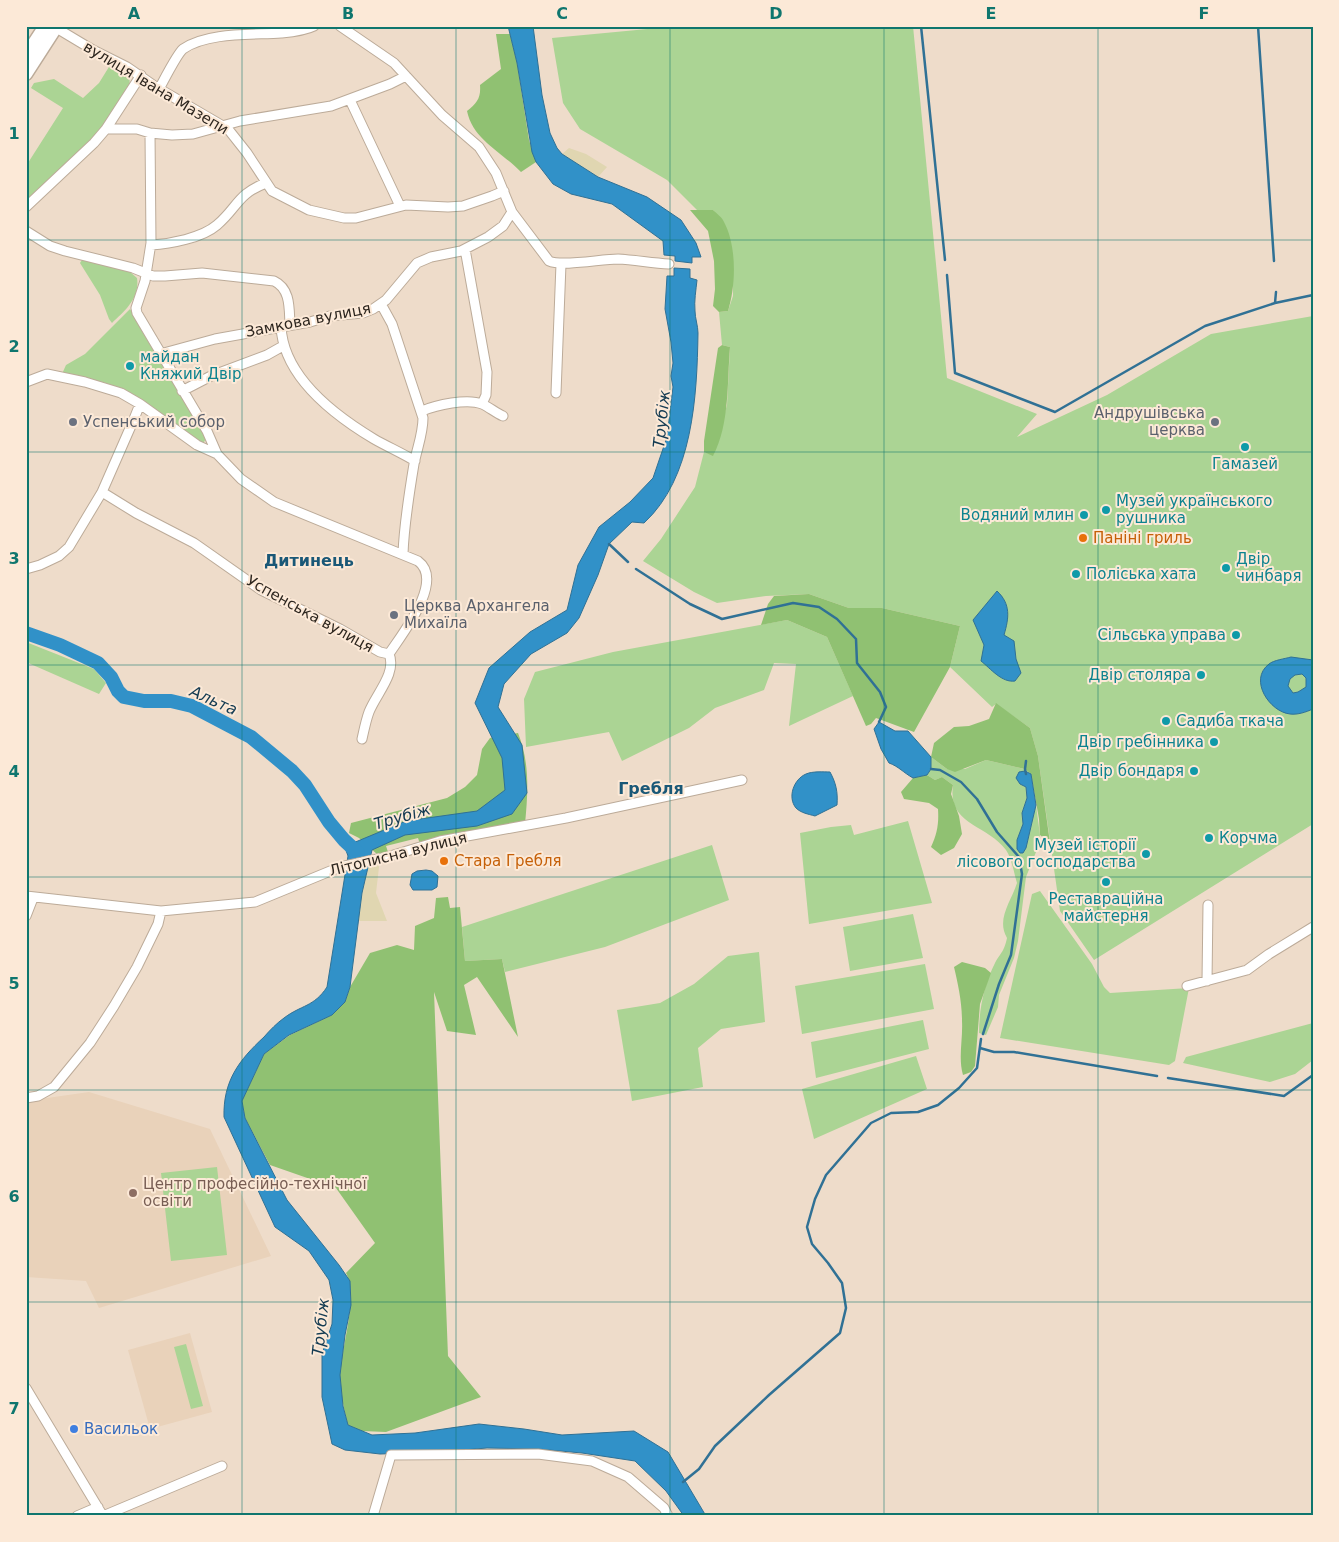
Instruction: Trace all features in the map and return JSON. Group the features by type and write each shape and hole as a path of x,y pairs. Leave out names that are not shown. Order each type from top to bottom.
{"main road":[{"path":"26,55 53,27"},
{"path":"26,74 53,27"}],"street":[{"path":"159,88 181,52 197,44 221,37 288,32 304,30 314,26"},
{"name":"вулиця Івана Мазепи","path":"53,27 141,75 159,88 223,125 240,142 266,183 276,194 316,212 344,218 356,218 400,206 459,206 492,196 504,190"},
{"path":"344,27 390,60 442,116 479,147 492,164 512,212 525,227 545,258 552,263 561,264 620,259 669,264"},
{"path":"26,207 94,143 106,129 141,75"},
{"path":"106,129 138,129 150,133 182,135 254,118 322,108 350,100 406,76"},
{"path":"350,100 400,206"},
{"path":"150,133 151,245 136,310 140,320 207,431 217,454 241,479 274,502 422,563 428,579 419,606 389,654"},
{"path":"151,245 176,242 209,230 220,222 244,194 266,183"},
{"name":"Замкова вулиця","path":"160,354 214,339 335,315 363,313 382,304 417,263 431,257 465,249 498,230 512,212"},
{"path":"26,231 50,246 146,273 161,276 189,273 211,274 274,281 281,285 287,295 283,346 296,372 314,394 364,432 415,461"},
{"path":"465,249 487,372 488,388 482,404"},
{"path":"556,393 561,264"},
{"path":"382,304 392,324 422,411 422,430 406,514 403,554"},
{"path":"182,391 218,373 267,355 283,346"},
{"path":"26,382 47,374 108,388 127,396 197,445 217,454"},
{"path":"422,411 444,404 467,403 482,404 503,416"},
{"path":"26,569 40,566 65,551 102,492 140,404"},
{"name":"Успенська вулиця","path":"102,492 136,513 194,543 257,588 340,629 380,652 389,654 392,662 390,671 369,712 362,739"},
{"name":"Літописна вулиця","path":"30,897 161,911 255,902 340,867 440,841 566,818 742,780"},
{"path":"26,916 30,897"},
{"path":"1207,980 1208,905"},
{"path":"26,1098 38,1096 54,1087 70,1070 90,1043 137,967 158,924 161,911"},
{"path":"1187,986 1249,970 1269,954 1313,927"},
{"path":"26,1388 103,1516 222,1466"},
{"path":"373,1516 391,1456 538,1454 592,1461 628,1477 664,1508 668,1516"},
{"path":"77,1516 98,1507"}],"shaded area":[{"name":"Центр професійно-технічної освіти","path":"89,1092 210,1129 271,1256 99,1308 86,1281 26,1277 26,1101"},
{"path":"190,1333 212,1412 150,1429 128,1350"}],"green space":[{"path":"679,26 913,26 947,378 1037,414 1017,437 1107,395 1211,334 1313,316 1313,824 1094,960 1060,911 1038,756 1030,728 996,704 992,707 950,667 960,626 882,608 849,608 809,594 766,596 717,603 694,592 643,561 661,539 695,487 704,452 713,455 727,405 730,347 722,345 719,312 728,311 733,296 730,238 713,210 697,210 667,180 580,129 563,103 552,38"},
{"path":"496,34 510,34 517,63 529,140 536,162 521,172 482,138 470,121 467,111 478,100 480,85 501,69"},
{"path":"112,62 129,70 130,89 103,129 26,204 26,166 63,108 31,88 34,83 54,79 83,98 99,83"},
{"path":"690,210 713,210 722,219 728,232 733,254 734,278 728,311 719,312 713,306 715,289 714,261 708,231"},
{"path":"82,260 130,272 137,278 134,298 112,323 100,295 80,263"},
{"path":"130,309 207,437 204,442 200,443 144,402 62,374 66,365 85,354"},
{"path":"722,345 730,347 727,403 722,430 713,456 704,452 704,441 718,348"},
{"path":"809,594 849,608 882,608 960,626 950,667 914,732 876,718 871,724 866,726 827,637 787,620 761,625 768,604 774,596"},
{"path":"787,620 827,637 853,696 789,726 796,664 774,663 764,690 715,708 689,728 622,761 609,732 526,747 524,699 535,672 613,652"},
{"path":"26,642 94,669 106,683 99,694 26,662"},
{"path":"996,703 1030,728 1038,756 1050,843 1040,835 1031,774 1025,769 986,760 955,772 947,769 931,757 934,743 954,727 969,726 989,719"},
{"path":"518,733 525,755 526,767 525,824 420,844 418,838 386,846 388,852 378,855 359,838 349,833 351,823 447,798 465,787 477,775 482,749 490,738"},
{"path":"931,757 947,769 965,769 986,760 1025,769 1031,774 1025,771 1020,784 1026,787 1027,798 1022,813 1023,824 1017,840 1026,848 1036,805 1040,835 1038,847 1026,877 1014,958 999,995 998,1007 986,1035 979,1033 983,997 991,971 1006,943 1007,938 1003,924 1004,917 1017,883 1006,850 989,834 970,823 956,808 953,798 953,785 942,777 935,780 927,775 931,769"},
{"path":"927,775 935,780 942,777 953,785 951,794 959,816 962,834 954,848 941,855 931,847 937,829 938,809 929,803 904,799 901,792 913,778"},
{"path":"908,821 932,903 809,924 800,833 851,825 854,835"},
{"path":"712,845 729,900 605,947 505,972 502,959 465,961 462,927"},
{"path":"1040,891 1092,964 1104,987 1110,993 1189,988 1175,1061 1169,1065 1000,1038 1032,894"},
{"path":"448,897 450,908 460,907 465,961 502,959 518,1037 477,977 464,985 476,1035 447,1031 434,992 448,1356 481,1397 386,1432 362,1431 348,1425 341,1388 341,1364 351,1295 350,1283 346,1273 375,1243 336,1188 270,1165 245,1118 242,1101 264,1054 290,1035 332,1015 345,1002 350,987 370,953 397,945 414,950 415,926 434,918 436,898"},
{"path":"913,914 923,958 850,971 843,927"},
{"path":"759,952 765,1022 721,1029 698,1048 703,1087 632,1101 617,1010 660,1003 694,984 728,956"},
{"path":"962,962 985,968 991,973 980,1004 975,1066 971,1072 963,1075 961,1062 961,1007 954,967"},
{"path":"925,964 934,1009 802,1034 795,986"},
{"path":"923,1020 929,1049 816,1078 811,1042"},
{"path":"1313,1023 1313,1060 1295,1074 1270,1082 1183,1063 1186,1057"},
{"path":"916,1056 927,1089 814,1139 802,1089"},
{"path":"217,1167 227,1255 171,1261 161,1173"},
{"path":"186,1344 203,1406 191,1409 174,1347"}],"sand":[{"path":"569,148 586,154 607,167 598,177 562,154"},
{"path":"377,859 379,867 376,893 387,921 358,921 368,865"}],"water":[{"path":"508,26 533,26 542,95 550,133 562,154 598,177 647,197 681,220 696,243 701,257 692,257 692,263 675,261 675,256 664,255 663,241 612,204 571,194 553,184 536,162 532,152 517,63"},
{"path":"674,268 690,269 690,278 697,280 695,303 698,333 696,383 689,435 682,460 673,483 660,504 644,523 632,522 609,544 579,618 567,633 531,654 504,684 498,707 522,745 527,793 512,814 477,826 405,835 372,850 362,893 350,987 345,1002 332,1015 289,1035 264,1054 242,1101 245,1118 287,1200 350,1281 351,1305 340,1375 343,1406 348,1425 372,1435 415,1433 479,1424 562,1435 634,1431 668,1452 706,1516 684,1516 666,1491 635,1461 538,1449 487,1448 380,1454 345,1450 332,1444 322,1397 322,1354 332,1324 333,1300 329,1280 309,1251 275,1227 224,1117 224,1104 230,1082 234,1072 247,1054 279,1022 312,1002 327,987 348,856 343,842 347,840 353,843 406,821 477,811 505,790 502,758 475,703 489,668 530,632 567,610 578,565 599,527 630,502 653,478 667,437 673,387 671,376 673,363 671,342 665,309 667,276 674,276"},
{"path":"997,591 1005,601 1008,611 1004,635 1014,641 1016,659 1021,673 1015,681 1001,678 981,661 984,645 973,620"},
{"path":"1291,657 1313,660 1313,709 1299,714 1282,712 1275,708 1269,702 1261,686 1263,671 1269,664","holes":["1302,674 1306,678 1306,687 1293,693 1288,686 1290,679 1295,675"]},
{"path":"879,722 895,731 908,731 931,757 931,769 927,775 913,778 889,763 881,749 874,729"},
{"path":"1025,771 1031,774 1036,805 1026,848 1023,853 1020,853 1017,849 1017,840 1023,824 1022,813 1027,798 1026,787 1020,784 1016,778 1019,772"},
{"path":"830,772 836,788 837,805 815,816 796,808 793,804 792,794 798,780 809,773"},
{"path":"417,871 432,871 438,876 437,887 432,890 413,890 410,885 412,874"}],"waterway":[{"path":"921,26 945,260"},
{"path":"1258,26 1274,261"},
{"path":"947,275 955,373 1055,412 1205,326 1275,303"},
{"path":"1276,292 1275,303 1313,295"},
{"path":"609,544 628,562"},
{"path":"636,569 690,604 722,619 793,603 819,607 837,619 856,639 857,663 880,692 886,707 879,722"},
{"name":"Альта","path":"26,633 60,645 98,663 111,677 118,691 124,697 144,701 171,701 192,706 251,737 292,771 305,785 329,822 358,853"},
{"path":"1026,761 1026,774"},
{"path":"931,769 940,770 961,782 977,799 997,832 1019,857 1022,874 1011,955 999,984 983,1034"},
{"path":"683,1482 699,1469 715,1446 769,1395 840,1333 846,1308 842,1283 812,1244 807,1227 815,1199 826,1175 871,1123 891,1113 918,1112 938,1105 959,1088 977,1068 981,1039"},
{"path":"980,1048 994,1052 1014,1052 1157,1076"},
{"path":"1168,1078 1284,1096 1313,1075"}],"place":[{"name":"майдан Княжий Двір","path":"130,366"},
{"name":"Успенський собор","path":"73,422"},
{"name":"Андрушівська церква","path":"1215,422"},
{"name":"Гамазей","path":"1245,447"},
{"name":"Музей українського рушника","path":"1106,510"},
{"name":"Водяний млин","path":"1084,515"},
{"name":"Паніні гриль","path":"1083,538"},
{"name":"Двір чинбаря","path":"1226,568"},
{"name":"Поліська хата","path":"1076,574"},
{"name":"Церква Архангела Михаїла","path":"394,615"},
{"name":"Сільська управа","path":"1236,635"},
{"name":"Двір столяра","path":"1201,675"},
{"name":"Садиба ткача","path":"1166,721"},
{"name":"Двір гребінника","path":"1214,742"},
{"name":"Двір бондаря","path":"1194,771"},
{"name":"Корчма","path":"1209,838"},
{"name":"Музей історії лісового господарства","path":"1146,854"},
{"name":"Стара Гребля","path":"444,861"},
{"name":"Реставраційна майстерня","path":"1106,882"},
{"name":"Центр професійно-технічної освіти","path":"133,1193"},
{"name":"Васильок","path":"74,1429"}],"district":[{"name":"Дитинець","path":"309,560"},
{"name":"Гребля","path":"651,788"}],"water label":[{"name":"Трубіж","path":"661,419"},
{"name":"Трубіж","path":"402,816"},
{"name":"Трубіж","path":"320,1327"}]}
